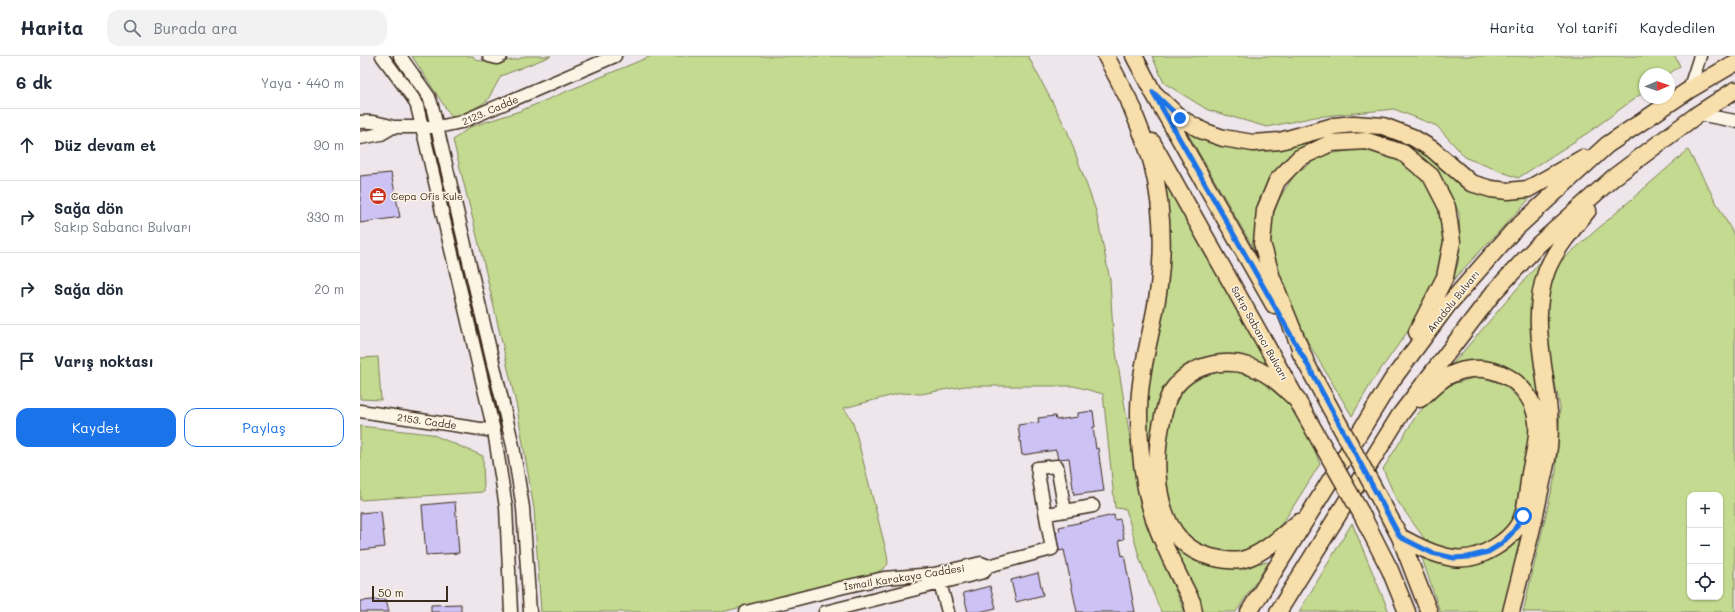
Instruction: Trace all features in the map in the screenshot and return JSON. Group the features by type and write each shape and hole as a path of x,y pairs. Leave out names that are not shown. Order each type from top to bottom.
{"main road":[{"name":"Sakıp Sabancı Bulvarı","path":"1106,56 1129,101 1361,513 1390,570 1407,612"},
{"path":"1134,56 1305,360 1383,504 1400,537 1428,612"},
{"name":"Anadolu Bulvarı","path":"1249,612 1392,380 1447,306 1512,232 1607,145 1689,90 1735,63"},
{"path":"1278,612 1400,415 1494,292 1539,244 1614,177 1698,114 1735,90"},
{"path":"1153,92 1180,118 1203,131 1223,138 1253,143 1280,141 1334,126 1354,124 1383,126 1412,137 1432,149 1471,183 1491,189 1508,191 1528,189 1607,145"},
{"path":"1129,101 1151,162 1157,188 1162,243 1158,292 1140,386 1140,443 1144,481 1158,530 1192,602 1194,612"},
{"path":"1305,360 1272,278 1262,243 1265,210 1277,181 1299,158 1331,143 1367,141 1403,153 1431,176 1447,207 1452,242 1445,277 1392,380"},
{"path":"1511,612 1534,523 1549,448 1550,415 1539,318 1543,283 1552,259 1562,243 1614,177"},
{"path":"1298,401 1280,384 1265,373 1248,365 1237,362 1215,363 1203,366 1177,386 1170,395 1165,406 1157,446 1158,484 1168,522 1184,543 1203,555 1221,560 1241,560 1262,551 1307,516"},
{"path":"1400,415 1448,376 1465,370 1480,368 1503,374 1523,390 1536,412 1537,436 1523,516 1512,533 1501,544 1488,552 1468,557 1454,558 1432,553 1400,537"}],"street":[{"path":"382,56 413,98 423,128 494,431 506,507 511,610"},
{"path":"400,56 429,97 438,127 513,446 523,508 530,612"},
{"path":"488,56 497,58 501,56"},
{"name":"2123. Cadde","path":"360,138 381,134 393,127 423,128 451,125 472,118 615,56"},
{"path":"1689,90 1700,56"},
{"path":"1698,114 1735,121"},
{"path":"360,122 383,123 393,127"},
{"name":"2153. Cadde","path":"360,412 494,431"},
{"path":"988,566 1052,549 1037,468 1057,466 1065,511"},
{"path":"1046,514 1094,506"},
{"name":"İsmail Karakaya Caddesi","path":"746,612 767,609 840,588 884,578 934,574 981,563 988,566 984,572 825,612"},
{"path":"940,584 948,612"}],"green space":[{"path":"412,56 473,56 476,60 494,63 519,59 525,56 551,56 501,76 487,101 454,121"},
{"path":"651,56 1028,56 1067,130 1096,211 1110,280 1113,333 1139,494 1165,567 1185,612 1161,612 1140,560 1126,509 1115,508 1103,394 1074,386 965,386 921,394 901,393 844,408 852,420 887,554 888,564 874,574 722,612 541,612 534,509 517,408 484,264 453,140 470,127 520,111"},
{"path":"1152,56 1675,56 1680,66 1675,70 1675,68 1639,68 1639,95 1589,132 1518,178 1466,158 1437,126 1394,109 1315,117 1267,127 1208,110 1164,83"},
{"path":"1184,127 1211,140 1323,134 1363,128 1407,141 1457,175 1538,190 1452,281 1458,264 1460,237 1459,213 1448,189 1428,167 1341,140 1270,186 1258,256"},
{"path":"1360,149 1395,156 1424,180 1440,204 1448,239 1440,280 1413,324 1373,380 1352,416 1306,339 1277,283 1266,241 1277,202 1295,174 1322,155"},
{"path":"1688,150 1735,237 1735,612 1523,612 1556,472 1560,407 1549,354 1546,301 1553,268"},
{"path":"1163,171 1276,373 1243,357 1225,355 1200,363 1178,378 1150,459 1181,548 1203,563 1235,566 1269,562 1236,612 1202,612 1156,505 1144,421 1167,219"},
{"path":"1546,255 1540,277 1535,319 1548,426 1547,442 1540,482 1507,612 1440,612 1422,558 1428,555 1441,561 1464,564 1493,559 1516,542 1527,519 1537,484 1545,442 1545,420 1534,395 1523,381 1509,370 1480,361 1449,368"},
{"path":"378,357 381,400 360,399 360,358"},
{"path":"1233,370 1257,375 1286,400 1309,436 1320,464 1284,521 1257,548 1224,556 1199,546 1179,529 1167,503 1162,472 1169,412 1188,385 1208,372"},
{"path":"1480,376 1505,385 1523,404 1532,425 1523,502 1499,543 1474,552 1448,551 1426,541 1396,499 1383,469 1416,416 1442,387"},
{"path":"360,426 431,434 483,456 484,492 360,500"},
{"path":"1352,523 1389,612 1299,612"}],"building":[{"name":"Cepa Ofis Kule","path":"391,173 400,217 360,223 360,176"},
{"path":"1093,411 1095,427 1093,427 1096,449 1098,448 1104,491 1074,495 1069,458 1058,459 1056,450 1022,455 1018,425 1039,422 1038,418 1055,416 1056,420 1078,417 1078,413"},
{"path":"455,502 459,553 426,555 422,505"},
{"path":"381,511 385,547 360,550 360,513"},
{"path":"1114,515 1115,520 1120,519 1124,539 1119,540 1122,556 1124,555 1135,612 1077,612 1064,550 1059,551 1056,532 1060,531 1059,527"},
{"path":"1038,573 1043,595 1016,602 1011,580"},
{"path":"990,586 996,608 979,612 968,612 963,593"},
{"path":"386,599 389,612 360,612 360,601"},
{"path":"461,604 461,612 431,612 431,605"}],"place":[{"name":"Cepa Ofis Kule","path":"378,196"}],"route":[{"path":"1180,118 1153,92 1305,360 1400,537 1432,553 1454,558 1468,557 1488,552 1501,544 1512,533 1523,516"}]}
